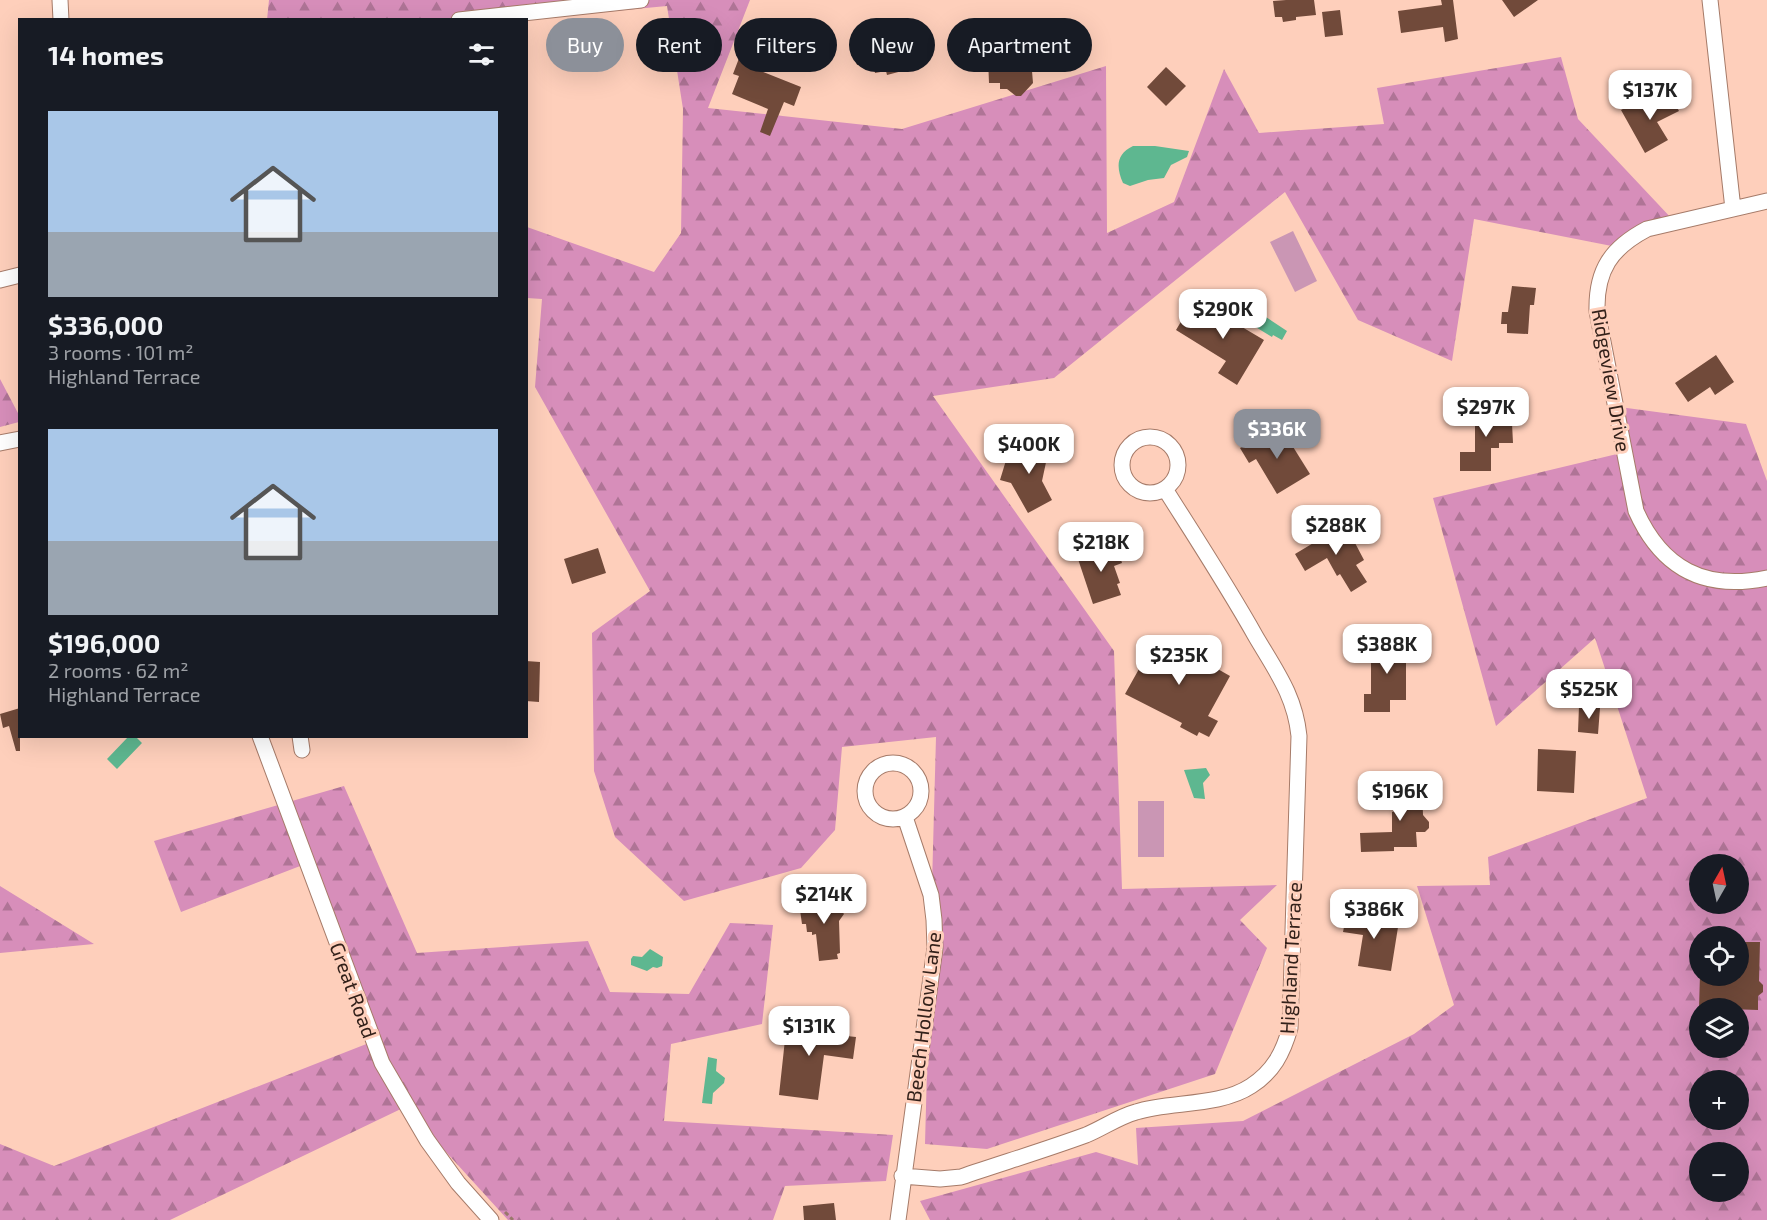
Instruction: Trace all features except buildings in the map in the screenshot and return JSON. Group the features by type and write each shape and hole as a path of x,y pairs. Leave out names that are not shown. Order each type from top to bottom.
{"street":[{"path":"60,0 61,18"},
{"path":"477,18 641,0"},
{"path":"1710,0 1733,209"},
{"name":"Ridgeview Drive","path":"1767,201 1647,230 1630,238 1607,262 1598,286 1597,311 1636,511 1645,531 1669,560 1705,579 1746,582 1767,578"},
{"path":"0,280 18,276"},
{"path":"0,443 18,439"},
{"name":"Highland Terrace","path":"903,1176 940,1179 961,1176 1085,1135 1137,1111 1233,1095 1264,1077 1276,1064 1285,1047 1291,1016 1299,736 1297,716 1292,698 1241,610 1165,489"},
{"name":"Great Road","path":"262,738 382,1063 427,1140 458,1183 491,1220"},
{"name":"Beech Hollow Lane","path":"898,1220 935,948 930,895 905,817"}],"path":[{"path":"504,1211 513,1220"}],"shaded area":[{"path":"1133,146 1155,146 1189,151 1187,157 1171,165 1164,178 1130,186 1123,183 1119,172 1119,162 1123,153"},
{"path":"1293,231 1317,281 1295,292 1270,242"},
{"path":"1257,311 1287,331 1282,340 1273,335 1272,337 1249,323"},
{"path":"127,738 137,738 142,743 117,769 107,759"},
{"path":"1206,768 1210,775 1203,783 1205,799 1194,798 1184,770"},
{"path":"1138,801 1164,801 1164,857 1138,857"},
{"path":"650,949 663,957 662,966 653,967 647,971 631,965 633,956 642,957"},
{"path":"708,1057 717,1059 716,1071 725,1078 724,1083 713,1093 712,1104 702,1103"}],"green space":[{"path":"269,0 750,0 743,18 734,18 734,41 722,72 722,18 669,18 667,6 528,18 267,18"},
{"path":"1561,57 1578,119 1673,220 1627,249 1474,219 1452,361 1358,320 1285,192 1054,378 933,396 1114,651 1122,889 1277,885 1240,920 1267,948 1215,1074 987,1149 925,1144 936,737 842,747 835,830 801,868 684,901 615,837 594,771 592,633 650,591 535,387 542,299 528,298 528,227 654,272 681,233 683,109 677,72 722,72 708,108 902,129 1106,66 1107,233 1174,202 1224,69 1259,133 1384,124 1377,88"},
{"path":"0,379 18,413 18,422 0,427"},
{"path":"1612,406 1746,424 1767,481 1767,1220 930,1220 920,1201 1096,1152 1138,1165 1136,1128 1243,1121 1414,1034 1454,1005 1417,886 1490,885 1488,857 1647,798 1595,638 1496,726 1433,498 1617,454"},
{"path":"344,786 417,953 588,941 610,992 689,994 730,923 773,925 762,1024 671,1044 664,1121 893,1135 886,1181 785,1186 773,1220 508,1220 405,1107 170,1220 0,1220 0,1144 54,1166 374,1041 308,863 181,912 154,841"},
{"path":"0,886 94,944 0,953"}]}
